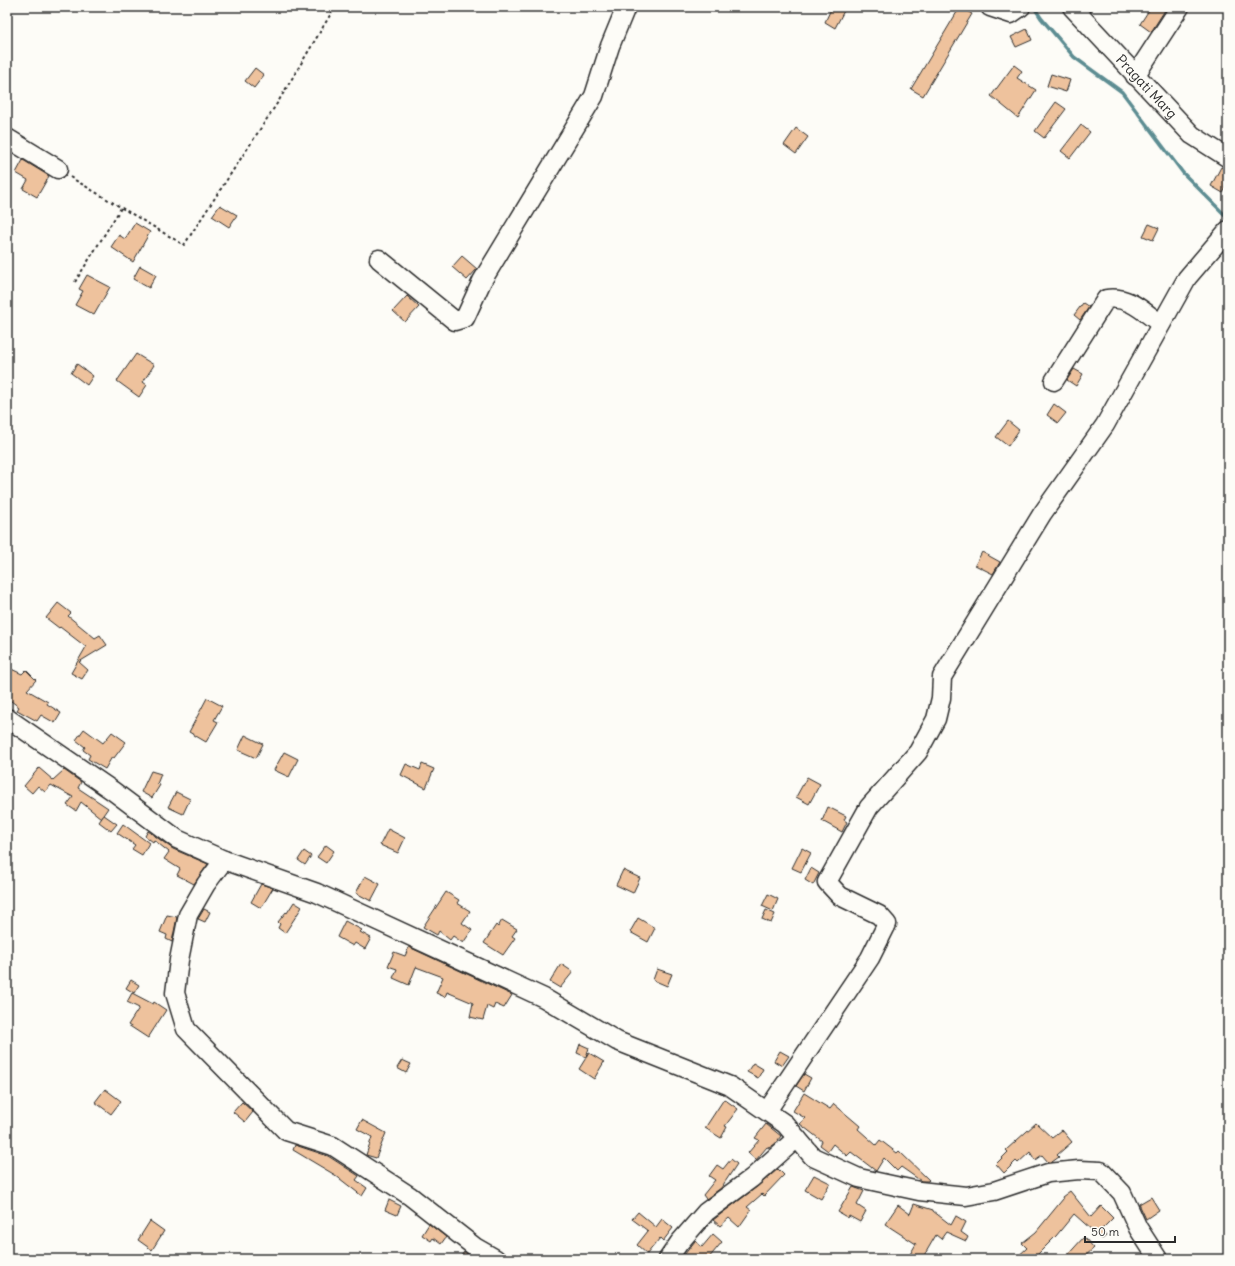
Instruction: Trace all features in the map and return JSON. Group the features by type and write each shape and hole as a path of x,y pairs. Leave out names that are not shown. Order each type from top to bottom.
{"street":[{"path":"379,260 455,321 465,318 482,281 594,96 610,46 626,7"},
{"path":"990,7 1016,11"},
{"name":"Pragati Marg","path":"1072,7 1135,76 1192,135 1228,158"},
{"path":"1135,76 1180,7"},
{"path":"7,138 58,169"},
{"path":"767,1111 870,958 887,924 879,915 840,896 827,882 869,807 918,752 936,719 941,698 942,677 1042,514 1105,425 1187,278 1228,230"},
{"path":"1054,381 1106,299 1117,297 1129,301 1161,324"},
{"path":"7,718 113,791 177,839 224,860 317,893 544,998 617,1041 730,1086 785,1124 813,1157 860,1178 919,1191 966,1196 994,1191 1048,1173 1079,1170 1100,1171 1122,1193 1138,1228 1158,1259"},
{"path":"224,860 206,884 188,915 179,960 175,993 186,1029 286,1131 333,1146 410,1196 475,1247 496,1259"},
{"path":"668,1259 679,1243 706,1212 752,1178 797,1138"}],"path":[{"path":"58,169 184,245 278,102 336,7"},
{"path":"75,282 121,208"}],"building":[{"path":"832,7 846,7 835,28 825,22"},
{"path":"960,7 972,14 923,96 911,89"},
{"path":"1151,7 1167,7 1151,32 1140,24"},
{"path":"1027,29 1032,40 1016,47 1011,37"},
{"path":"1014,65 1022,71 1017,78 1036,90 1018,118 991,96"},
{"path":"255,68 264,75 254,88 245,81"},
{"path":"1051,74 1070,80 1066,92 1047,86"},
{"path":"1056,102 1066,109 1044,138 1035,131"},
{"path":"1081,125 1090,132 1070,158 1061,151"},
{"path":"796,128 808,137 796,154 784,145"},
{"path":"23,160 49,176 37,197 23,189 28,180 16,173"},
{"path":"1221,167 1228,171 1228,183 1223,193 1211,186"},
{"path":"220,205 237,215 229,227 212,216"},
{"path":"135,223 150,232 133,262 111,247 119,235 125,239"},
{"path":"1149,224 1159,228 1153,240 1143,236"},
{"path":"462,256 477,269 467,280 452,267"},
{"path":"140,266 156,275 149,288 133,279"},
{"path":"87,275 110,287 94,315 75,305 83,291 79,289"},
{"path":"407,296 419,307 405,322 393,311"},
{"path":"1083,303 1089,307 1080,320 1074,315"},
{"path":"136,354 154,365 143,382 147,385 139,397 117,381"},
{"path":"77,364 93,376 87,385 71,373"},
{"path":"1074,369 1083,374 1076,386 1067,380"},
{"path":"1054,404 1066,413 1058,423 1047,415"},
{"path":"1008,421 1019,430 1008,446 996,437"},
{"path":"982,552 1000,562 993,574 975,565"},
{"path":"58,603 71,613 68,616 95,638 100,635 107,645 79,662 88,670 82,679 71,673 86,647 46,618"},
{"path":"7,667 22,674 26,670 36,680 27,690 48,702 47,704 61,713 55,723 41,715 37,721 17,710 19,707 7,698"},
{"path":"207,698 222,706 214,720 218,722 206,742 189,732"},
{"path":"84,729 103,743 112,732 126,742 114,758 112,757 105,769 88,759 90,755 83,750 85,747 76,740"},
{"path":"245,735 263,744 256,758 238,750"},
{"path":"284,752 298,759 289,777 274,770"},
{"path":"406,764 420,770 422,764 434,769 426,788 401,775"},
{"path":"39,768 53,780 64,770 81,782 78,788 108,808 101,818 81,802 76,811 67,805 73,797 51,785 45,792 38,786 32,793 24,786"},
{"path":"151,771 161,774 157,784 160,785 152,798 141,792"},
{"path":"807,777 820,784 809,804 796,797"},
{"path":"176,792 190,799 183,814 168,807"},
{"path":"828,807 846,816 844,820 847,822 842,832 822,821"},
{"path":"104,815 117,824 111,831 99,822"},
{"path":"123,824 149,843 142,855 132,849 135,845 117,833"},
{"path":"388,829 405,838 398,853 380,845"},
{"path":"148,831 173,849 208,864 194,884 177,875 180,869 164,859 169,852 154,840 153,842 145,836"},
{"path":"326,845 334,851 326,863 317,857"},
{"path":"802,848 811,853 801,872 792,868"},
{"path":"304,851 311,856 305,865 298,860"},
{"path":"811,868 819,873 813,885 805,880"},
{"path":"623,870 640,878 633,893 616,885"},
{"path":"365,876 380,884 371,901 356,893"},
{"path":"261,884 273,888 261,908 251,902"},
{"path":"446,892 459,900 457,903 470,911 462,923 472,930 463,943 453,936 450,940 439,931 437,935 423,927"},
{"path":"768,894 778,899 773,911 762,906"},
{"path":"294,902 302,907 285,933 278,928 280,924 278,922 286,912 287,913"},
{"path":"204,909 210,912 205,922 198,919"},
{"path":"766,910 775,914 771,923 762,919"},
{"path":"167,915 177,917 172,942 166,939 167,935 160,932"},
{"path":"638,918 655,928 648,942 630,932"},
{"path":"502,920 517,929 512,936 515,938 503,955 484,943 496,925 498,927"},
{"path":"345,921 362,930 360,932 371,938 365,949 355,943 353,946 337,937"},
{"path":"409,947 512,995 504,1008 495,1004 493,1009 487,1006 483,1020 470,1017 473,1003 447,992 445,997 436,993 443,977 416,967 409,985 393,978 397,969 388,966 394,952 405,956"},
{"path":"561,964 573,972 560,988 550,982"},
{"path":"657,969 672,974 667,986 653,980"},
{"path":"131,980 139,985 134,993 126,988"},
{"path":"132,993 153,1004 154,1002 166,1010 148,1038 128,1025 139,1008 127,1002"},
{"path":"580,1044 589,1048 586,1057 577,1053"},
{"path":"780,1051 789,1056 782,1066 774,1061"},
{"path":"589,1053 604,1062 594,1079 579,1069"},
{"path":"402,1060 411,1064 406,1073 397,1068"},
{"path":"753,1063 763,1069 758,1078 747,1072"},
{"path":"804,1074 811,1078 804,1091 796,1086"},
{"path":"105,1089 121,1101 111,1114 95,1102"},
{"path":"804,1093 830,1109 834,1104 860,1126 858,1129 876,1145 880,1140 897,1153 899,1151 929,1180 921,1181 901,1167 897,1171 884,1158 876,1171 851,1152 847,1156 833,1144 828,1151 820,1145 822,1141 800,1124 805,1118 793,1111"},
{"path":"724,1099 738,1109 725,1126 727,1127 721,1138 705,1128"},
{"path":"242,1102 253,1112 245,1122 233,1112"},
{"path":"362,1120 386,1133 376,1158 366,1155 372,1137 357,1129"},
{"path":"1036,1123 1052,1138 1062,1130 1072,1142 1057,1155 1059,1157 1052,1162 1048,1162 1042,1155 1035,1160 1030,1152 1018,1163 1016,1161 1004,1173 996,1164 1008,1152 1006,1150"},
{"path":"766,1124 781,1136 775,1144 769,1148 767,1147 756,1160 748,1153 759,1140 755,1138"},
{"path":"295,1145 328,1156 359,1176 356,1180 367,1188 362,1196 335,1175 293,1150"},
{"path":"731,1159 737,1164 721,1188 706,1199 703,1195 715,1180 709,1176 717,1165 723,1169"},
{"path":"778,1169 784,1175 764,1196 762,1194 747,1207 751,1210 739,1227 729,1218 720,1226 713,1220 758,1186"},
{"path":"814,1175 830,1183 821,1199 805,1190"},
{"path":"853,1187 864,1191 857,1205 866,1211 860,1222 849,1216 848,1218 838,1212"},
{"path":"1070,1191 1091,1217 1101,1206 1113,1218 1101,1230 1106,1236 1102,1239 1074,1214 1056,1236 1033,1259 1015,1259 1027,1248 1022,1243 1036,1232 1063,1199 1062,1197"},
{"path":"1151,1197 1159,1210 1146,1219 1139,1204"},
{"path":"389,1200 401,1206 397,1215 385,1210"},
{"path":"914,1204 933,1210 951,1225 956,1216 966,1222 961,1232 968,1237 966,1241 946,1232 941,1239 936,1235 922,1259 914,1259 909,1256 916,1244 885,1224 898,1205 910,1214"},
{"path":"638,1212 656,1227 662,1219 673,1228 663,1241 660,1238 647,1254 637,1245 648,1231 632,1219"},
{"path":"150,1221 164,1231 152,1250 138,1240"},
{"path":"429,1224 446,1237 441,1244 433,1238 431,1241 422,1235"},
{"path":"713,1234 722,1242 708,1259 681,1259 695,1241 702,1247"},
{"path":"1084,1237 1094,1248 1082,1259 1064,1259"},
{"path":"464,1252 469,1255 475,1259 459,1259"}],"waterway":[{"path":"1034,7 1041,18 1074,57 1122,92 1183,173 1228,218"}]}
